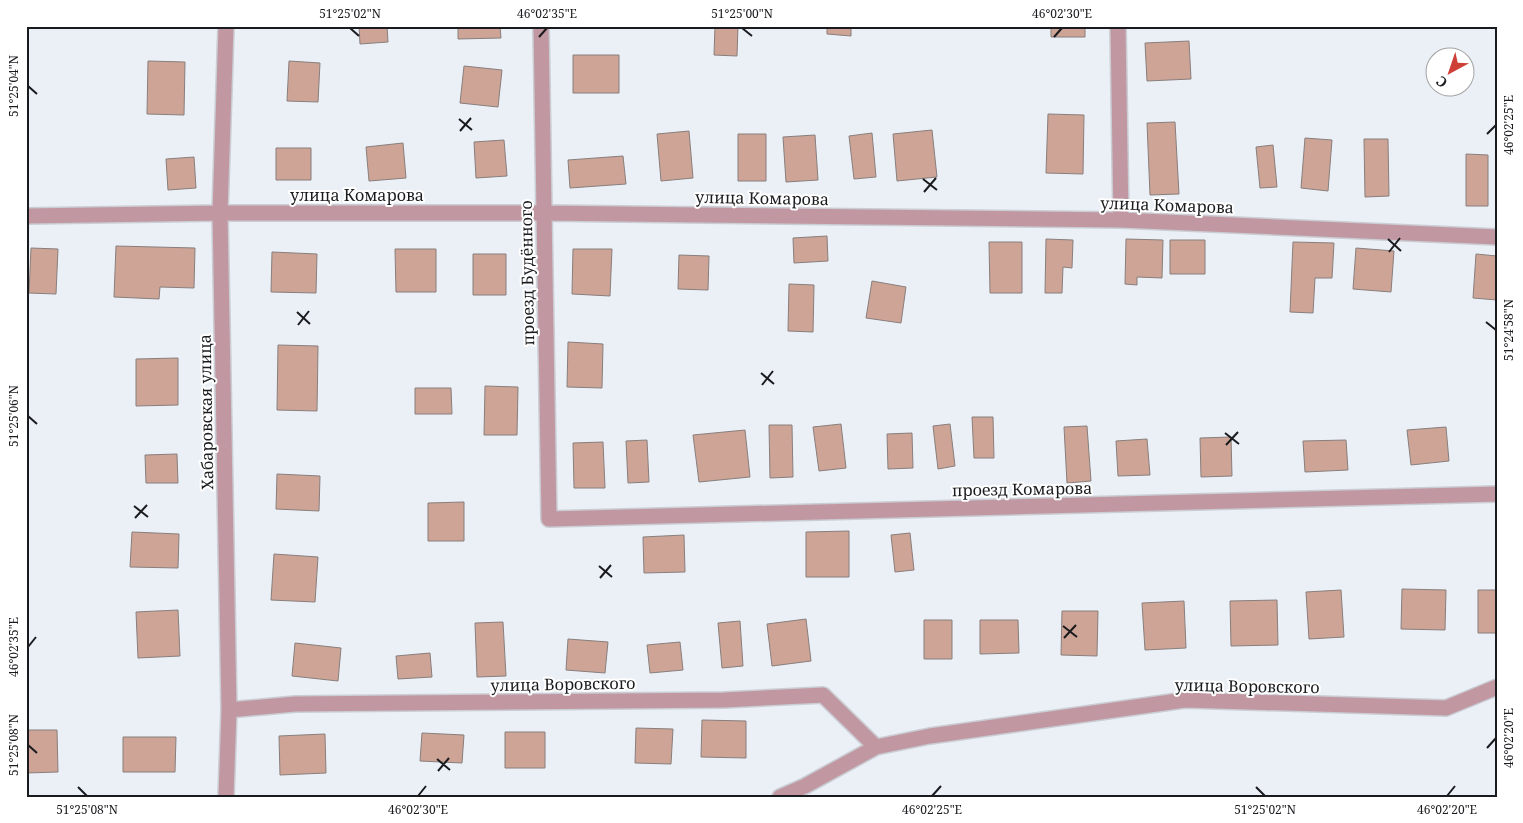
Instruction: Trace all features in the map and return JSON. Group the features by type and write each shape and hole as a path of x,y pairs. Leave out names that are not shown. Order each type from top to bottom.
{"street":[{"name":"Хабаровская улица","path":"226,26 220,213 230,710 226,797"},
{"name":"проезд Будённого","path":"541,26 549,519"},
{"path":"1118,26 1121,220"},
{"name":"улица Комарова","path":"26,216 220,213 543,213 1121,220 1497,237"},
{"name":"проезд Комарова","path":"549,519 1497,494"},
{"name":"улица Воровского","path":"780,797 805,786 876,747 930,736 1185,700 1446,708 1497,687"},
{"name":"улица Воровского","path":"230,710 294,704 724,700 823,695 876,747"}],"building":[{"path":"359,26 387,26 388,42 360,44"},
{"path":"458,26 500,26 501,38 458,39"},
{"path":"715,26 738,26 737,56 714,55"},
{"path":"827,26 851,26 851,36 827,34"},
{"path":"1051,26 1085,26 1085,37 1051,37"},
{"path":"1189,41 1191,79 1147,81 1145,43"},
{"path":"573,55 619,55 619,93 573,93"},
{"path":"148,61 185,62 184,115 147,114"},
{"path":"289,61 320,63 318,102 287,101"},
{"path":"464,66 502,70 498,107 460,103"},
{"path":"1048,114 1084,115 1083,174 1046,173"},
{"path":"1175,122 1179,194 1150,195 1147,123"},
{"path":"932,130 937,177 897,181 893,134"},
{"path":"689,131 693,178 661,181 657,134"},
{"path":"872,133 876,177 854,179 849,136"},
{"path":"738,134 766,134 766,181 738,181"},
{"path":"815,135 818,180 786,182 783,137"},
{"path":"1305,138 1332,140 1328,191 1301,188"},
{"path":"1364,139 1388,139 1389,196 1365,197"},
{"path":"504,140 507,176 476,178 474,142"},
{"path":"403,143 406,178 369,181 366,147"},
{"path":"1273,145 1277,187 1260,188 1256,147"},
{"path":"276,148 311,148 311,180 276,180"},
{"path":"1466,154 1488,155 1488,206 1466,206"},
{"path":"623,156 626,184 570,188 568,160"},
{"path":"194,157 196,188 168,190 166,159"},
{"path":"827,236 828,261 794,263 793,238"},
{"path":"1046,239 1073,240 1072,268 1063,267 1062,293 1045,293"},
{"path":"1126,239 1163,240 1162,278 1137,277 1137,285 1125,284"},
{"path":"1170,240 1205,240 1205,274 1170,274"},
{"path":"989,242 1022,242 1022,293 990,293"},
{"path":"1293,242 1334,243 1332,278 1315,278 1313,313 1290,312"},
{"path":"116,246 195,248 194,288 160,287 159,299 114,297"},
{"path":"31,248 58,249 56,294 29,293"},
{"path":"1356,248 1394,251 1391,292 1353,289"},
{"path":"395,249 436,249 436,292 396,292"},
{"path":"573,249 612,249 610,296 572,294"},
{"path":"272,252 317,254 316,293 271,292"},
{"path":"473,254 506,254 506,295 473,295"},
{"path":"1476,254 1497,256 1497,300 1473,298"},
{"path":"679,255 709,256 708,290 678,289"},
{"path":"872,281 906,287 901,323 866,318"},
{"path":"789,284 814,285 813,332 788,331"},
{"path":"568,342 603,344 602,388 567,387"},
{"path":"278,345 318,346 317,411 277,410"},
{"path":"178,358 178,405 136,406 136,359"},
{"path":"485,386 518,387 517,435 484,435"},
{"path":"415,388 451,388 452,414 415,414"},
{"path":"972,417 993,417 994,458 974,458"},
{"path":"841,424 846,468 819,471 813,427"},
{"path":"950,424 955,466 938,469 933,426"},
{"path":"769,425 792,425 793,477 770,478"},
{"path":"1087,426 1091,481 1067,483 1064,427"},
{"path":"1446,427 1449,461 1411,465 1407,430"},
{"path":"745,430 750,477 699,482 693,435"},
{"path":"912,433 913,468 888,469 887,434"},
{"path":"1231,437 1232,476 1201,477 1200,438"},
{"path":"1147,439 1150,475 1118,476 1116,441"},
{"path":"647,440 649,482 628,483 626,441"},
{"path":"1346,440 1348,470 1305,472 1303,441"},
{"path":"603,442 605,488 574,488 573,443"},
{"path":"177,454 178,483 146,483 145,455"},
{"path":"277,474 320,476 319,511 276,509"},
{"path":"464,502 464,541 428,541 428,503"},
{"path":"849,531 849,577 806,577 806,532"},
{"path":"132,532 179,534 178,568 130,567"},
{"path":"910,533 914,570 895,572 891,535"},
{"path":"684,535 685,572 644,573 643,537"},
{"path":"274,554 318,557 315,602 271,600"},
{"path":"1402,589 1446,590 1445,630 1401,629"},
{"path":"1341,590 1344,637 1309,639 1306,592"},
{"path":"1478,590 1497,590 1497,633 1478,633"},
{"path":"1277,600 1278,645 1231,646 1230,601"},
{"path":"1184,601 1186,648 1145,650 1142,603"},
{"path":"178,610 180,656 138,658 136,612"},
{"path":"1062,611 1098,611 1097,656 1061,655"},
{"path":"806,619 811,661 772,666 767,624"},
{"path":"924,620 952,620 952,659 924,659"},
{"path":"980,620 1018,620 1019,653 980,654"},
{"path":"740,621 743,666 722,668 718,623"},
{"path":"503,622 506,676 477,677 475,623"},
{"path":"568,639 608,642 605,673 566,670"},
{"path":"680,642 683,670 650,673 647,645"},
{"path":"295,643 341,648 338,681 292,676"},
{"path":"430,653 432,677 398,679 396,656"},
{"path":"702,720 746,721 746,758 701,757"},
{"path":"636,728 673,729 671,764 635,763"},
{"path":"26,730 57,730 58,772 26,773"},
{"path":"505,732 545,732 545,768 505,768"},
{"path":"422,733 464,735 462,763 420,761"},
{"path":"325,734 326,773 280,775 279,736"},
{"path":"123,737 176,737 175,772 123,772"}]}
